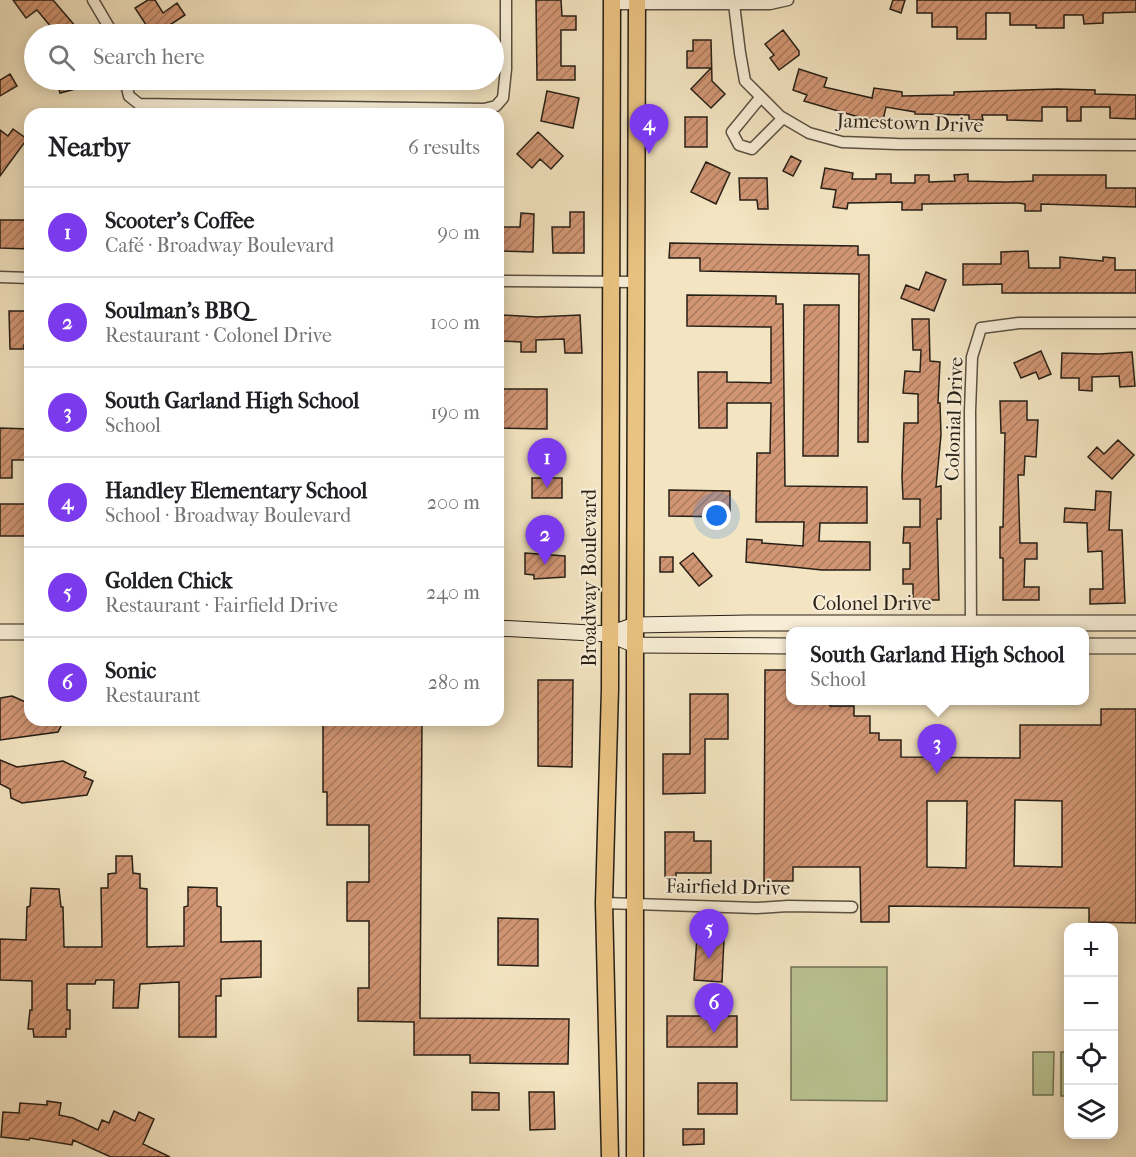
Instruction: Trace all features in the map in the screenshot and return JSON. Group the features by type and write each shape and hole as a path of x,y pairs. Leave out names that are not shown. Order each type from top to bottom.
{"main road":[{"path":"635,1157 634,645 637,1"},
{"name":"Broadway Boulevard","path":"610,1157 604,903 609,634 612,2"},
{"path":"610,461 636,462"},
{"path":"607,791 635,792"},
{"path":"609,1095 634,1096"}],"street":[{"path":"93,0 107,24"},
{"path":"504,88 506,0"},
{"path":"612,2 770,4 788,0"},
{"name":"Jamestown Drive","path":"734,3 746,81 760,98 783,118 809,133 842,142 1136,145"},
{"path":"128,90 129,96 139,104 415,108"},
{"path":"488,108 496,106 503,98 504,90"},
{"path":"760,98 732,132 740,145 752,149 783,118"},
{"path":"0,277 24,278"},
{"path":"504,281 637,282"},
{"name":"Colonial Drive","path":"971,627 970,411 972,357 981,328 1019,322 1136,323"},
{"name":"Colonel Drive","path":"609,634 635,625 749,623 927,627"},
{"name":"Colonel Drive","path":"1004,627 1136,623"},
{"name":"Colonel Drive","path":"504,628 609,634 634,645 786,645"},
{"path":"0,632 24,632"},
{"path":"1089,646 1136,646"},
{"name":"Fairfield Drive","path":"604,903 757,908 852,907"}],"green space":[{"path":"791,967 887,967 887,1101 791,1100"},
{"path":"1033,1052 1054,1052 1053,1095 1033,1095"},
{"path":"1061,1052 1064,1052 1064,1096 1061,1096"}],"building":[{"path":"13,0 53,0 73,24 49,24 37,10 26,18"},
{"path":"148,0 155,0 163,13 177,3 185,15 171,24 145,24 135,8"},
{"path":"536,0 561,0 562,16 576,16 576,30 561,30 561,66 575,66 575,80 537,80"},
{"path":"893,0 905,0 901,13 890,9"},
{"path":"917,0 1136,0 1136,12 1103,13 1103,23 1084,24 1083,15 1064,15 1064,28 1010,25 1010,13 986,13 986,39 957,39 957,27 932,27 932,13 917,13"},
{"path":"783,30 799,51 799,55 779,70 770,58 774,55 765,44"},
{"path":"693,40 711,40 712,81 725,94 711,108 691,89 711,68 687,68 687,51 693,51"},
{"path":"799,69 827,78 824,87 872,98 874,88 902,92 902,96 1057,89 1095,90 1095,94 1136,95 1136,119 1110,118 1110,107 1081,107 1081,121 1067,121 1067,107 1042,107 1042,121 1007,120 1007,115 982,115 983,120 969,120 969,115 915,114 915,112 886,107 883,120 862,118 804,101 807,95 793,90"},
{"path":"10,74 17,86 0,96 0,80"},
{"path":"547,91 579,98 573,128 541,121"},
{"path":"685,117 707,117 707,147 685,147"},
{"path":"13,129 24,137 24,143 0,176 0,130 8,136"},
{"path":"538,132 563,156 551,169 540,159 532,168 517,154"},
{"path":"791,156 801,161 793,176 783,171"},
{"path":"706,162 730,173 716,204 691,192"},
{"path":"825,168 853,173 852,179 876,179 876,174 891,174 891,183 915,183 915,175 929,175 929,182 955,181 954,175 968,174 968,181 1007,182 1033,181 1033,175 1106,175 1106,188 1136,188 1136,207 1041,204 1041,211 1025,211 1025,204 1018,203 922,204 922,210 902,210 902,202 848,203 847,209 833,207 836,190 821,188"},
{"path":"739,178 767,178 768,209 758,209 757,200 740,200"},
{"path":"570,212 584,212 584,253 553,253 552,227 570,227"},
{"path":"521,213 534,214 533,252 504,251 504,227 520,227"},
{"path":"0,220 24,220 24,249 0,248"},
{"path":"670,243 858,246 858,255 869,255 868,442 858,442 859,274 700,271 700,258 669,258"},
{"path":"1028,251 1029,268 1060,268 1060,257 1103,261 1103,257 1115,258 1115,270 1136,270 1136,293 1002,293 1002,284 963,285 963,264 1001,264 1001,252"},
{"path":"926,272 946,280 934,311 901,298 906,285 919,290"},
{"path":"687,295 776,296 776,304 783,304 785,486 867,487 867,523 820,523 819,541 870,542 870,570 822,570 746,562 747,539 762,540 762,543 803,546 804,522 756,522 757,453 770,453 771,403 727,403 727,428 699,428 698,372 727,372 727,382 771,383 771,327 687,326"},
{"path":"804,305 839,305 838,456 803,456"},
{"path":"9,311 24,311 24,349 10,349"},
{"path":"504,315 537,317 580,315 582,353 565,353 564,339 536,340 536,352 521,352 521,342 504,341"},
{"path":"912,319 929,319 930,361 940,362 938,403 940,403 941,435 936,487 941,486 941,519 937,519 939,600 913,600 913,584 903,584 903,569 910,569 910,543 903,543 904,527 920,527 920,499 903,499 902,477 904,423 918,423 918,394 903,393 905,371 920,372 921,350 913,350"},
{"path":"1041,351 1051,374 1039,379 1036,372 1021,378 1014,363"},
{"path":"1132,352 1135,386 1120,387 1119,376 1092,377 1092,391 1079,390 1079,378 1061,378 1062,353"},
{"path":"504,389 547,389 547,429 504,428"},
{"path":"1000,401 1027,401 1027,420 1038,420 1036,457 1025,456 1024,475 1018,475 1020,543 1037,543 1037,559 1025,559 1024,587 1039,587 1039,600 1003,600 1000,527 1003,527 1005,433 1001,433"},
{"path":"0,428 24,429 24,460 12,460 12,478 0,478"},
{"path":"1118,440 1134,455 1112,479 1088,457 1097,447 1104,454"},
{"path":"532,478 562,478 562,498 532,498"},
{"path":"669,490 730,491 730,517 669,516"},
{"path":"1096,491 1111,492 1109,530 1122,530 1125,603 1090,604 1090,589 1103,589 1102,551 1088,552 1087,523 1064,522 1065,508 1095,510"},
{"path":"0,504 24,504 24,536 0,536"},
{"path":"525,553 565,556 565,577 534,579 534,575 525,574"},
{"path":"693,553 712,576 699,586 680,563"},
{"path":"660,557 673,557 673,572 660,572"},
{"path":"765,670 786,670 786,705 854,706 854,716 870,716 870,733 879,733 879,740 901,740 901,757 1020,758 1020,725 1101,725 1101,709 1136,709 1136,923 1089,922 1089,908 889,906 889,922 861,922 860,867 793,867 793,881 764,881","holes":["1015,800 1062,801 1062,867 1014,866","927,801 967,801 966,868 927,867"]},
{"path":"538,680 573,680 572,767 538,766"},
{"path":"690,694 728,694 728,739 705,739 705,793 663,794 663,754 690,754"},
{"path":"12,696 24,701 24,726 61,726 58,732 0,740 0,698"},
{"path":"323,726 422,726 420,1018 569,1019 568,1064 470,1063 470,1055 414,1055 414,1022 358,1021 358,988 369,988 369,921 347,921 347,882 369,882 369,825 327,825 327,792 323,792"},
{"path":"0,760 17,767 63,761 86,772 84,777 93,781 87,795 22,803 11,798 10,789 0,784"},
{"path":"665,832 694,832 694,841 711,841 711,873 676,873 676,878 665,878"},
{"path":"116,856 132,856 133,873 140,874 140,888 147,889 147,947 184,946 184,907 188,906 188,887 217,888 217,906 221,907 221,942 261,941 261,977 221,979 221,996 216,996 216,1037 179,1037 179,982 140,984 138,1008 113,1008 114,980 96,980 95,984 67,984 70,1029 66,1029 66,1037 34,1037 33,1029 28,1029 30,1010 32,1010 32,981 0,980 0,939 26,940 27,907 30,906 31,888 59,889 61,907 63,907 64,947 102,947 101,888 108,888 108,874 116,873"},
{"path":"498,918 538,919 538,966 498,965"},
{"path":"697,937 724,939 722,982 694,980"},
{"path":"667,1016 737,1016 737,1047 667,1047"},
{"path":"698,1083 737,1083 737,1114 698,1114"},
{"path":"472,1092 499,1093 499,1110 472,1110"},
{"path":"529,1092 554,1092 555,1129 530,1130"},
{"path":"47,1101 61,1103 59,1115 73,1118 98,1130 102,1120 109,1123 114,1111 135,1121 139,1112 154,1119 143,1144 170,1157 111,1157 73,1140 72,1145 30,1138 29,1140 1,1137 3,1112 19,1113 20,1103 47,1105"},
{"path":"683,1129 704,1129 704,1144 683,1145"}],"place":[{"name":"Handley Elementary School","path":"649,154"},
{"name":"Scooter's Coffee","path":"547,488"},
{"name":"Soulman's BBQ","path":"545,565"},
{"name":"South Garland High School","path":"937,774"},
{"name":"Golden Chick","path":"709,959"},
{"name":"Sonic","path":"714,1033"}]}
